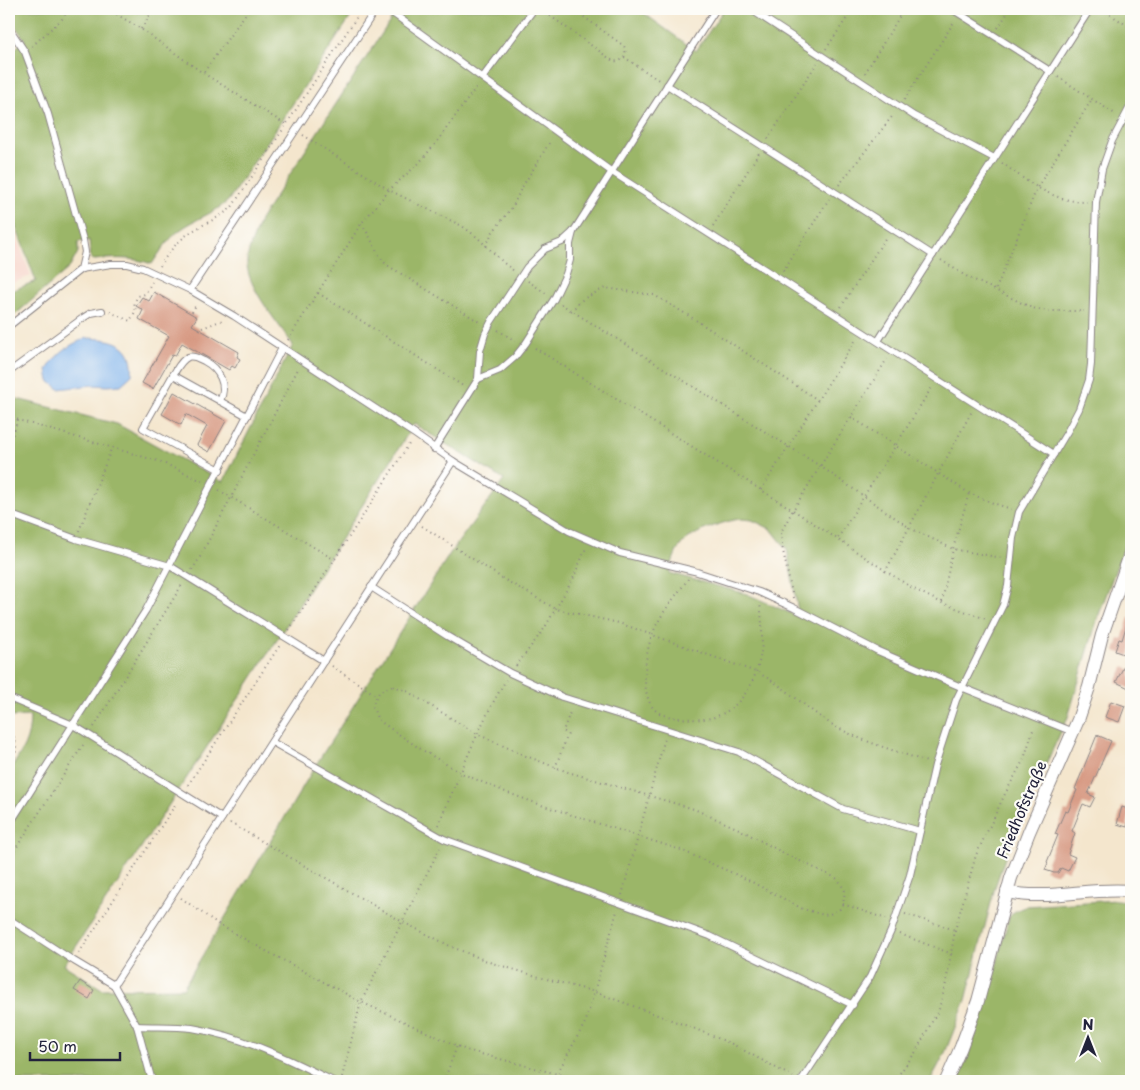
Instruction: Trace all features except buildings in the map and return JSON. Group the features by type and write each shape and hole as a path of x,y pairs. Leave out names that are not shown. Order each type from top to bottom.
{"street":[{"name":"Friedhofstraße","path":"946,1081 978,1001 1007,892 1029,832 1073,732 1089,688 1102,635 1126,583 1131,552"},
{"path":"1007,892 1028,895 1105,890 1131,891"}],"lane":[{"path":"190,290 376,9"},
{"path":"387,9 612,172 1054,454"},
{"path":"483,77 534,9"},
{"path":"478,379 500,370 515,357 554,299 566,274 570,260 570,244 574,232 716,9"},
{"path":"750,9 914,116 994,158"},
{"path":"952,9 1050,71"},
{"path":"878,341 1090,9"},
{"path":"9,28 25,52 48,114 83,240 85,252 81,269"},
{"path":"667,85 933,255"},
{"path":"800,1081 853,1005 870,977 891,931 910,875 935,765 961,688 1003,606 1008,586 1013,538 1019,512 1079,409 1091,364 1096,202 1102,169 1112,141 1131,105"},
{"path":"434,448 478,379 480,351 489,326 521,276 545,249 562,242 574,232"},
{"path":"9,326 81,269 102,265 127,264 156,273 190,290 234,316 453,461 569,531 620,553 694,571 759,592 878,651 961,688 1073,732"},
{"path":"9,372 83,318 91,313 102,311"},
{"path":"9,825 146,610 282,348"},
{"path":"220,401 223,395 223,387 219,374 210,364 196,357 189,357 180,363 143,428 220,470"},
{"path":"173,375 247,416"},
{"path":"114,985 453,461"},
{"path":"9,514 76,539 170,566 324,661"},
{"path":"371,587 447,636 510,673 562,697 739,752 843,808 920,831"},
{"path":"9,698 73,725 222,818"},
{"path":"272,742 444,839 710,936 853,1005"},
{"path":"9,919 74,962 114,985 138,1026 152,1081"},
{"path":"138,1026 191,1028 242,1041 281,1056 333,1081"}],"path":[{"path":"25,52 62,19 69,9"},
{"path":"108,9 141,29 203,73 389,190 462,226 476,236 505,264 571,311 820,466 910,528 953,549 1011,560"},
{"path":"141,29 154,9"},
{"path":"203,73 249,9"},
{"path":"102,311 130,320 136,310 134,304 138,296 145,294 169,251 188,233 223,215 232,207 362,9"},
{"path":"540,9 613,61 619,61 624,58 626,52 624,46 574,9"},
{"path":"708,233 852,9"},
{"path":"860,81 904,9"},
{"path":"994,35 1010,9"},
{"path":"1102,9 1131,28"},
{"path":"778,278 834,192 900,106 960,13"},
{"path":"624,58 667,85"},
{"path":"1050,71 1123,119"},
{"path":"282,348 362,224 389,190 418,164 436,143 483,77"},
{"path":"996,289 1037,188 1092,99"},
{"path":"486,246 492,233 514,206 521,189 556,132"},
{"path":"994,158 1037,188 1055,197 1073,202 1096,202"},
{"path":"362,224 387,266 489,326 525,344 793,510 912,588 942,603 995,622"},
{"path":"837,314 891,228"},
{"path":"933,255 964,275 1032,308 1048,311 1094,311"},
{"path":"571,311 583,299 605,288 654,295 691,316 818,400"},
{"path":"318,293 471,391"},
{"path":"202,328 234,316"},
{"path":"761,490 862,330"},
{"path":"794,608 781,532 892,350"},
{"path":"9,859 199,559 294,374 303,361"},
{"path":"838,539 937,379"},
{"path":"885,572 938,472 977,404"},
{"path":"9,413 18,420 161,462 232,496 334,560"},
{"path":"852,417 969,493 1019,512"},
{"path":"9,444 18,420"},
{"path":"74,962 416,435"},
{"path":"76,539 112,447"},
{"path":"942,603 953,549 969,493"},
{"path":"414,521 502,578 556,609 619,623 756,672 773,680 828,722 853,735 935,765"},
{"path":"434,834 492,702 510,673 544,629 573,579 590,540"},
{"path":"694,571 657,623 652,635 645,675 646,695 656,711 671,716 701,720 721,716 747,692 756,672 761,653 762,625 759,592"},
{"path":"324,661 376,695"},
{"path":"386,688 399,688 477,734 555,768 694,809 832,876 842,884 845,898 843,904 840,909 824,915 803,909 748,880 664,844 526,800 461,773 419,748 378,720 373,708 376,695 386,688"},
{"path":"555,768 568,734 563,731 574,701"},
{"path":"554,1081 586,1021 671,716"},
{"path":"894,1081 915,1053 939,1008 952,954 954,930 976,855 1024,759 1036,717"},
{"path":"9,728 14,734 17,752 9,768"},
{"path":"222,818 401,921 452,947 492,963 595,992 732,1044 800,1081"},
{"path":"340,1081 361,1002 444,839"},
{"path":"173,893 221,926 361,1002 457,1046 584,1081"},
{"path":"843,904 894,922"},
{"path":"898,912 954,930"},
{"path":"891,931 952,954"},
{"path":"444,1081 457,1046"}],"shaded area":[{"path":"13,228 31,276 9,284 9,230"}],"green space":[{"path":"9,9 132,9 139,13 142,9 356,9 228,201 176,234 164,246 152,264 123,259 94,260 91,259 89,240 78,242 78,252 70,267 9,320 9,292 36,281 15,224 9,226 9,54 25,40 9,17"},
{"path":"398,9 638,9 696,51 724,9 1131,9 1131,528 1098,617 1068,717 1014,832 995,887 966,1000 944,1055 930,1081 9,1081 9,772 27,739 30,716 9,717 9,397 117,424 223,482 293,345 257,293 248,271 249,251 260,220","holes":["414,424 504,480 451,552 317,763 183,988 102,989 64,965 277,640","741,519 752,520 771,529 787,549 799,617 747,594 669,573 677,551 686,540 709,528"]},
{"path":"1117,900 1131,902 1131,1081 957,1081 974,1041 993,980 1009,917 1015,911 1027,906"}],"water":[{"path":"87,338 114,342 126,349 132,364 132,375 121,385 108,386 93,385 59,389 49,381 47,370 55,358 69,346"}]}
